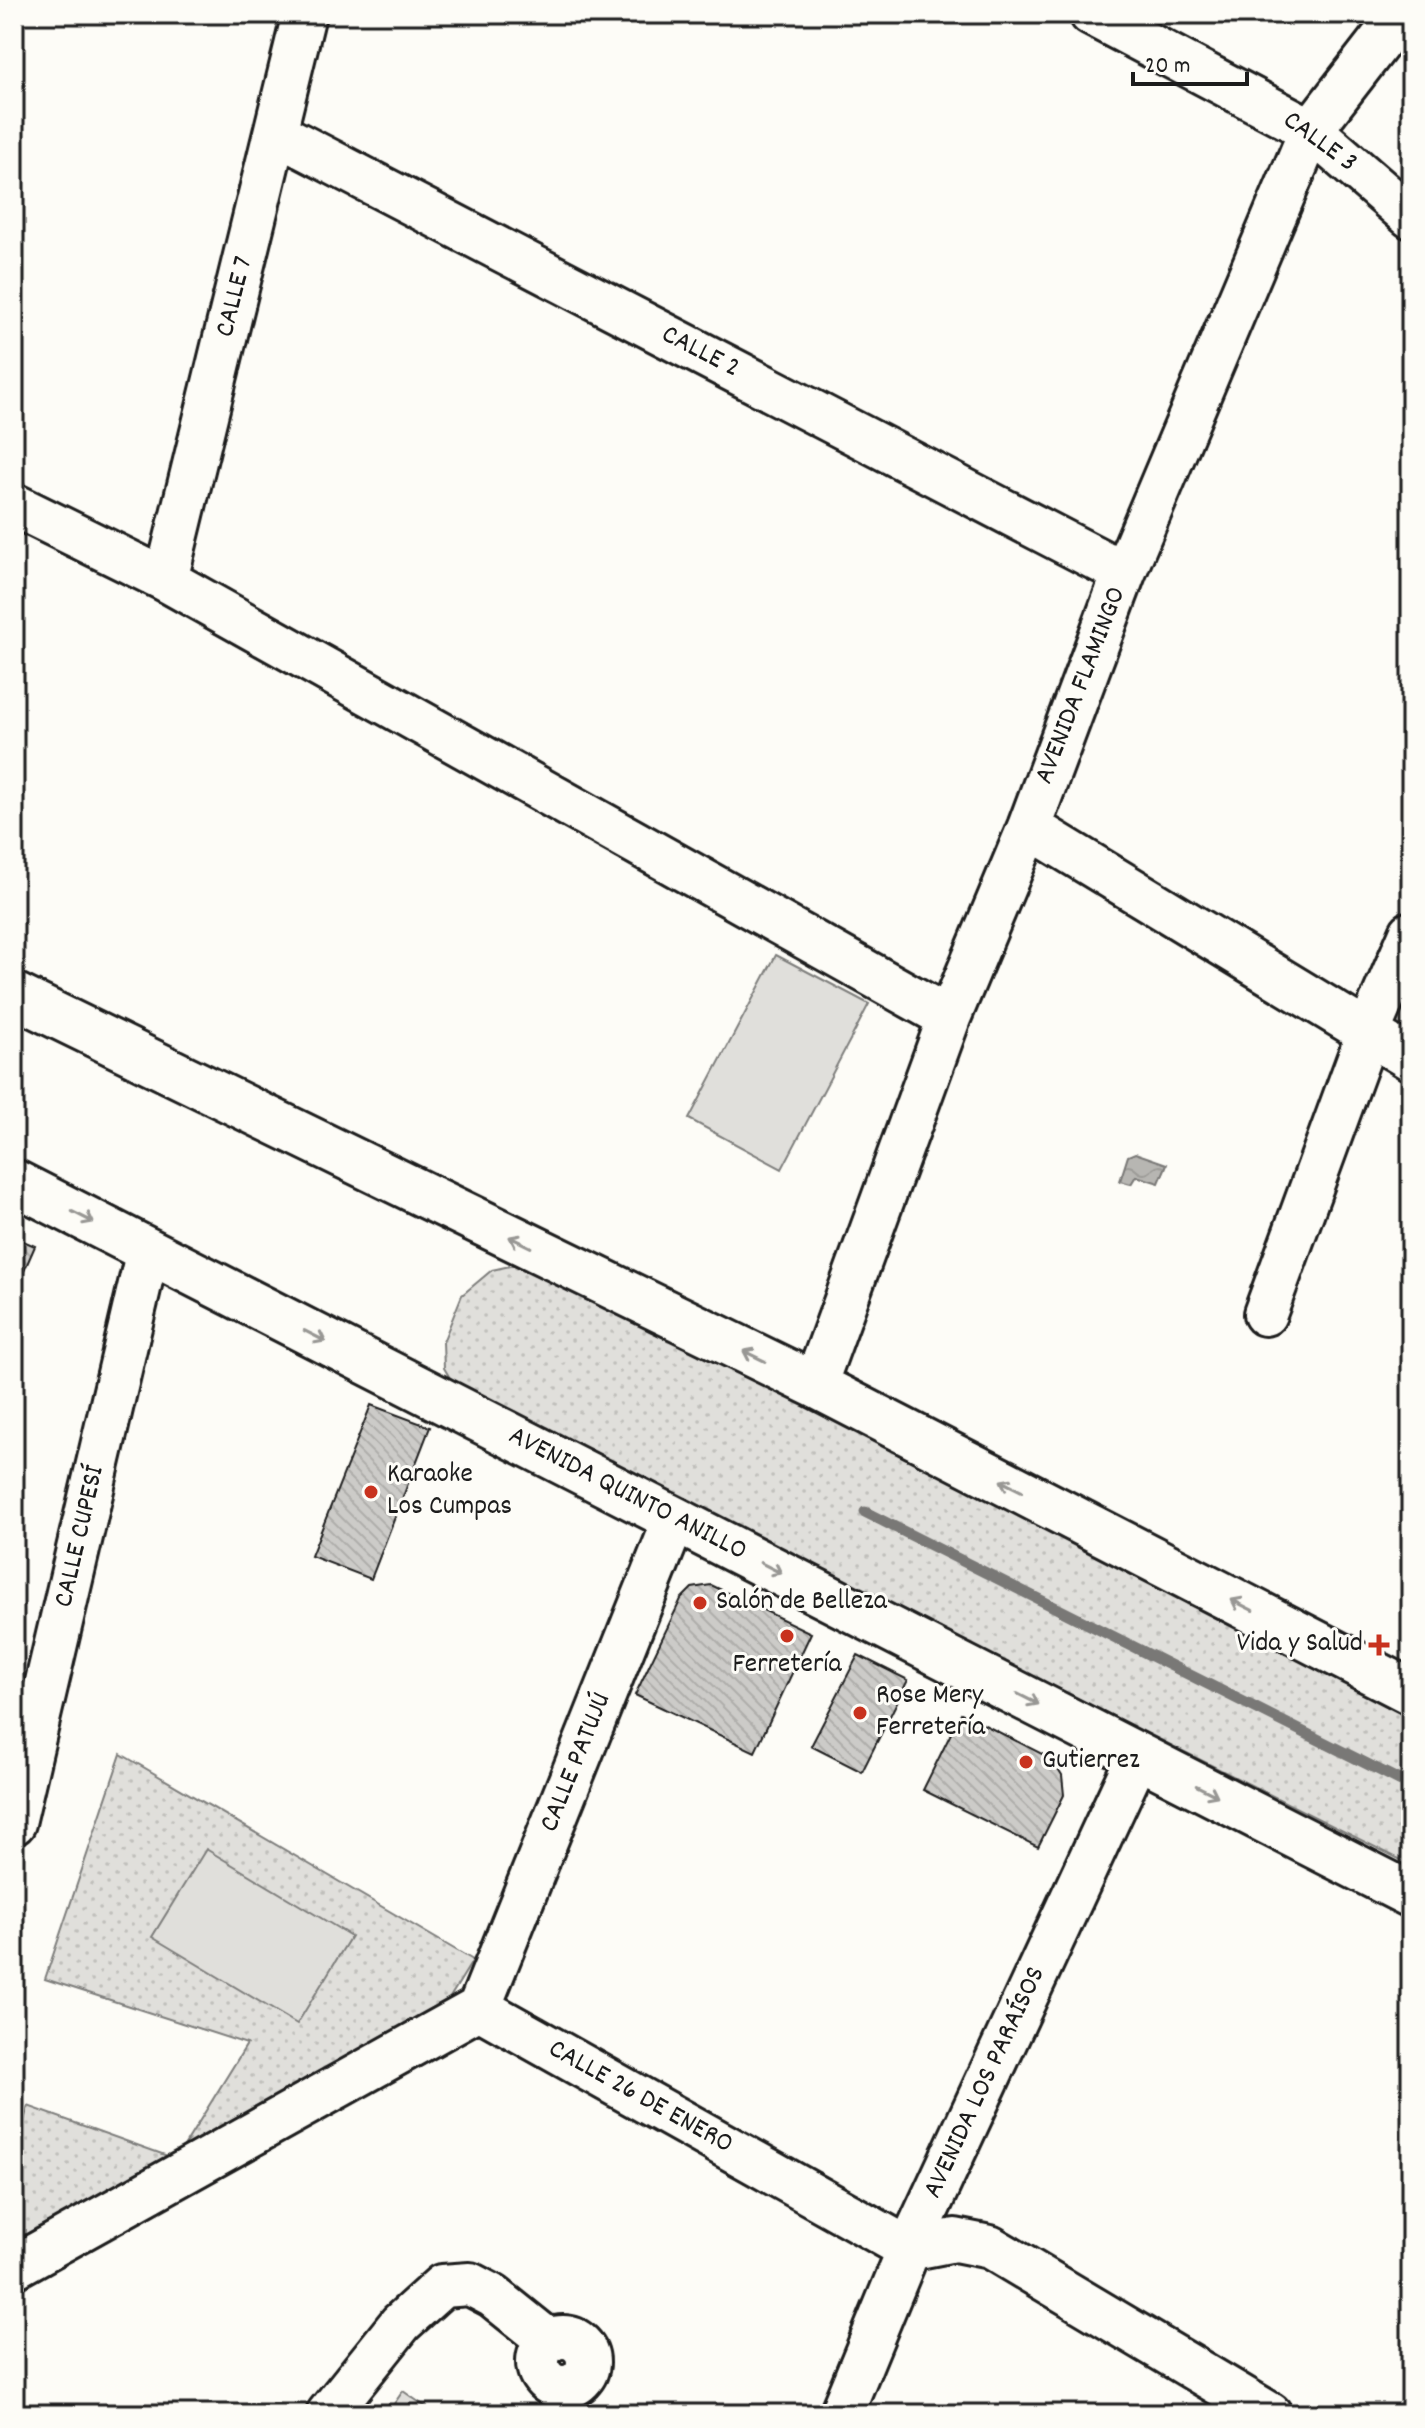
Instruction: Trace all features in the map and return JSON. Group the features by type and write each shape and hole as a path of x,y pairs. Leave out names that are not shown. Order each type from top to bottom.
{"main road":[{"path":"14,995 815,1385 1411,1692"},
{"name":"AVENIDA QUINTO ANILLO","path":"14,1182 1411,1895"}],"street":[{"name":"CALLE 7","path":"166,580 304,14"},
{"name":"CALLE 3","path":"1091,14 1311,130 1411,217"},
{"name":"AVENIDA FLAMINGO","path":"815,1385 949,1018 1029,827 1124,573 1311,130 1401,14"},
{"name":"CALLE 2","path":"276,133 1124,573"},
{"path":"14,505 166,580 949,1018"},
{"path":"1029,827 1411,1059"},
{"path":"1265,1314 1368,1033 1411,933"},
{"name":"CALLE CUPESÍ","path":"14,1823 148,1250"},
{"name":"CALLE PATUJÚ","path":"479,2008 675,1519"},
{"name":"AVENIDA LOS PARAÍSOS","path":"841,2414 909,2249 1138,1756"},
{"path":"14,2267 479,2008"},
{"name":"CALLE 26 DE ENERO","path":"479,2008 909,2249"},
{"path":"909,2249 955,2240 990,2247 1270,2414"},
{"path":"328,2414 401,2323 442,2286 470,2284 493,2296 549,2341"}],"shaded area":[{"path":"776,955 869,1004 782,1169 689,1119"},
{"path":"523,1263 1411,1709 1411,1865 456,1388 444,1368 443,1342 462,1295 492,1270"},
{"path":"121,1754 473,1960 449,1999 14,2254 14,2157 28,2106 176,2159 247,2044 45,1979"},
{"path":"206,1849 351,1936 297,2024 152,1937"},
{"path":"403,2391 436,2414 387,2414"}],"water":[{"path":"1135,1153 1167,1164 1159,1183 1136,1176 1131,1184 1120,1181 1128,1156"}],"building":[{"path":"14,1237 35,1246 14,1294"},
{"name":"Karaoke Los Cumpas","path":"371,1405 430,1427 371,1579 311,1556"},
{"path":"711,1585 811,1633 755,1752 635,1695 681,1599 692,1588"},
{"name":"Rose Mery Ferretería","path":"858,1655 908,1680 862,1772 811,1746"},
{"path":"961,1713 1052,1759 1062,1775 1064,1795 1038,1847 923,1790"}],"waterway":[{"path":"865,1512 1411,1786"}],"place":[{"name":"Karaoke Los Cumpas","path":"371,1492"},
{"name":"Salón de Belleza","path":"700,1603"},
{"name":"Ferretería","path":"787,1636"},
{"name":"Vida y Salud","path":"1379,1645"},
{"name":"Rose Mery Ferretería","path":"860,1713"},
{"name":"Gutierrez","path":"1026,1762"}]}
